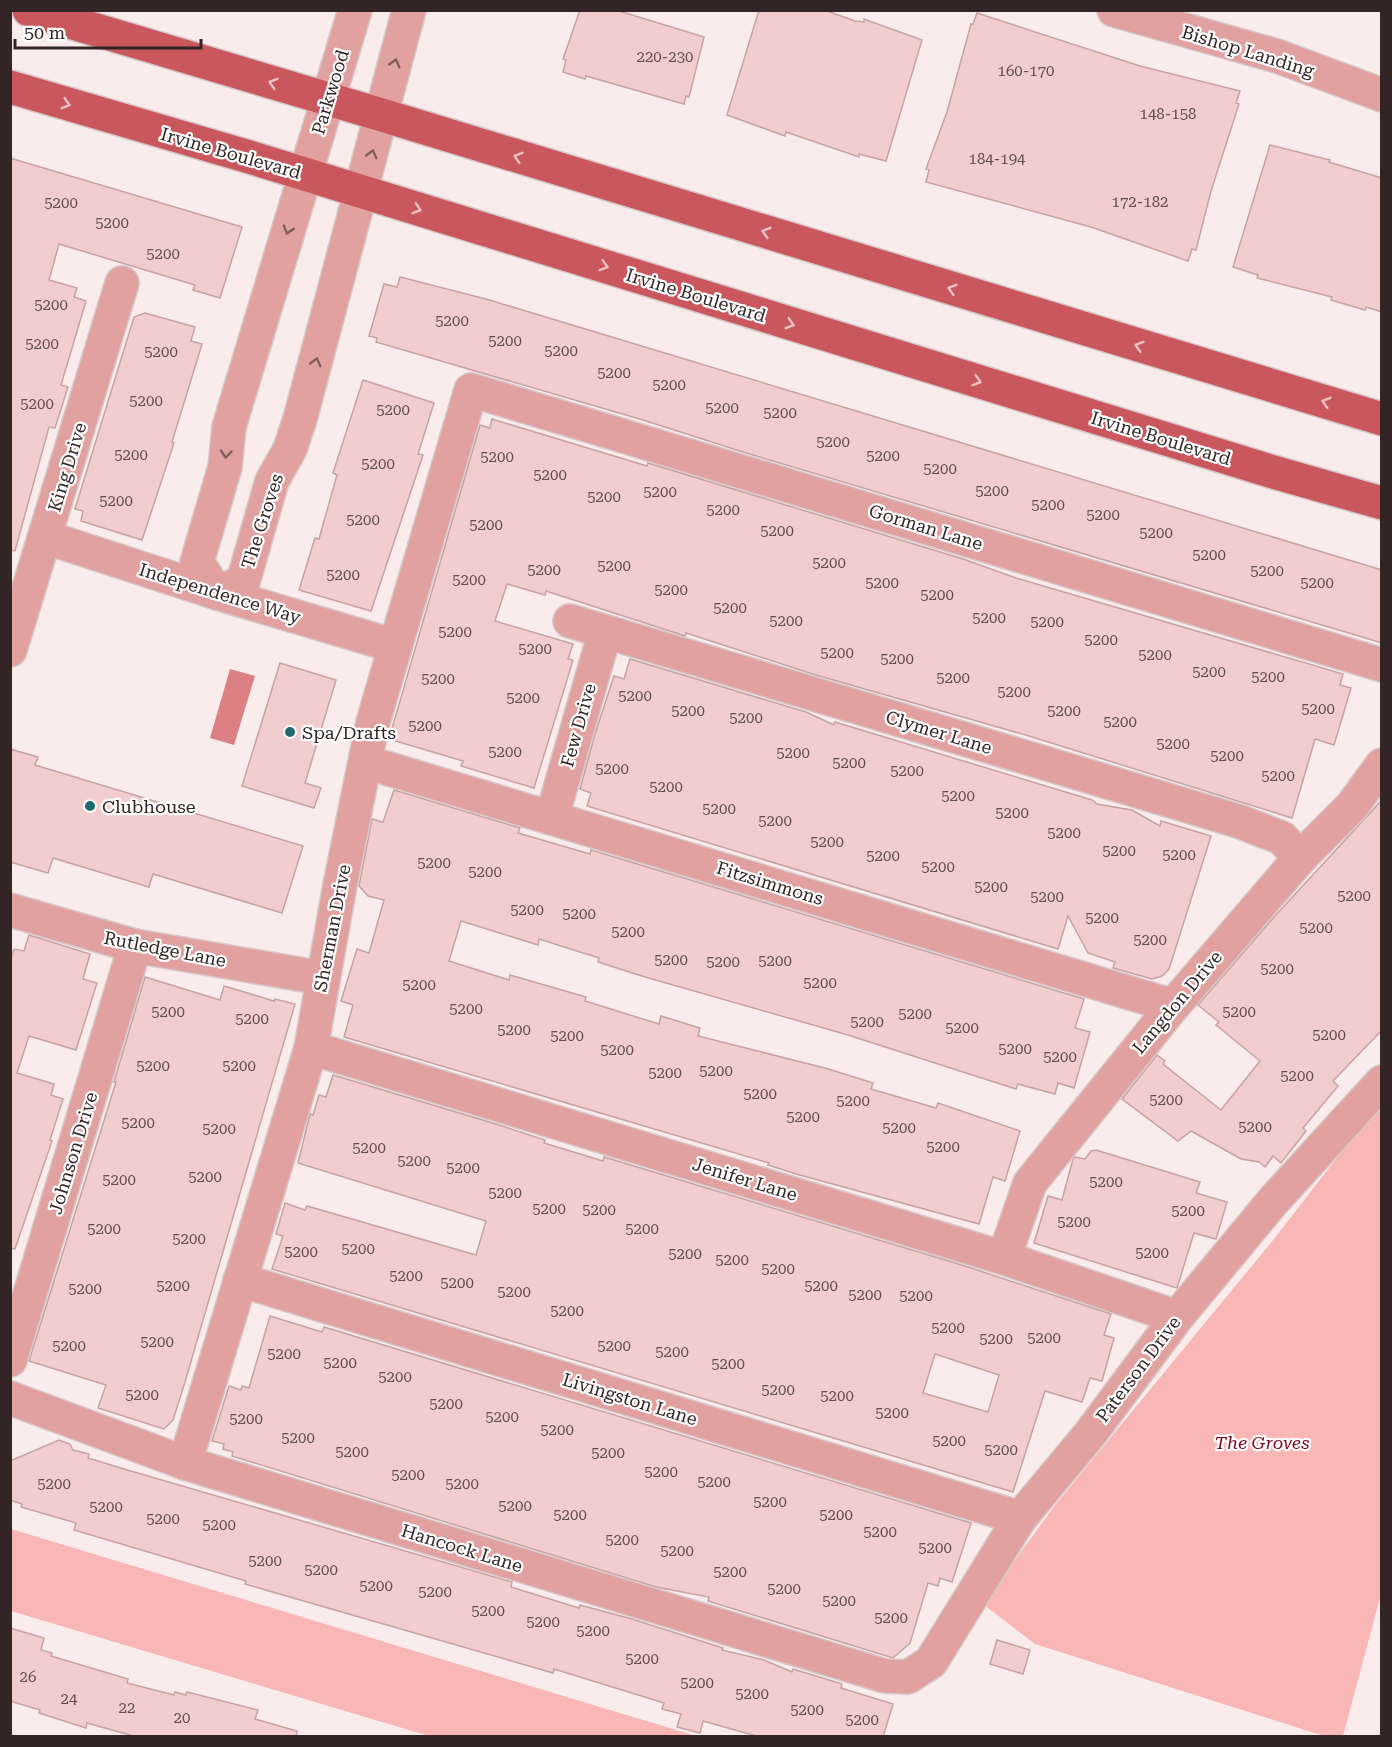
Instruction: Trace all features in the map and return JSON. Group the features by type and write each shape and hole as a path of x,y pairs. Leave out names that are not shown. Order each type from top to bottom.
{"main road":[{"path":"29,10 1382,419"},
{"name":"Irvine Boulevard","path":"10,87 305,174 1259,468 1382,503"}],"street":[{"name":"Parkwood","path":"305,174 355,10"},
{"path":"382,115 409,10"},
{"name":"Bishop Landing","path":"1114,10 1277,57 1381,94"},
{"name":"The Groves","path":"217,593 243,582 272,481 290,449 382,115"},
{"path":"217,593 197,562 225,467 229,427 237,397 305,174"},
{"name":"King Drive","path":"10,650 122,283"},
{"name":"Sherman Drive","path":"185,1463 311,1048 322,978 373,722 471,390"},
{"name":"Gorman Lane","path":"471,390 1382,665"},
{"name":"Independence Way","path":"45,537 217,593 394,646"},
{"name":"Clymer Lane","path":"570,621 1238,821 1282,838 1300,858"},
{"name":"Few Drive","path":"552,817 605,632"},
{"name":"Fitzsimmons","path":"366,762 1173,1006"},
{"name":"Langdon Drive","path":"1004,1258 1030,1183 1173,1006 1300,858 1352,806 1382,765"},
{"name":"Rutledge Lane","path":"10,910 135,946 322,978"},
{"name":"Johnson Drive","path":"10,1360 135,946"},
{"name":"Jenifer Lane","path":"311,1048 1004,1258 1177,1317"},
{"name":"Paterson Drive","path":"917,1672 932,1662 1020,1518 1090,1434 1177,1317 1274,1200 1382,1082"},
{"name":"Livingston Lane","path":"240,1280 1020,1518"},
{"name":"Hancock Lane","path":"10,1398 185,1463 885,1676 908,1677 917,1672"}],"green space":[{"name":"The Groves","path":"1381,1101 1381,1594 1343,1736 1324,1736 1035,1644 983,1604 1056,1504 1274,1239"},
{"path":"10,1529 696,1736 429,1736 11,1611"}],"shaded area":[{"path":"230,669 255,676 234,745 210,738"}],"building":[{"path":"580,10 616,10 704,37 689,97 686,96 684,104 586,76 585,79 563,72 566,60 563,59"},
{"path":"759,10 824,10 855,21 864,22 864,19 922,40 886,161 859,154 859,157 786,132 785,136 727,115"},
{"path":"977,13 1140,66 1240,91 1236,103 1239,104 1211,191 1196,250 1192,249 1188,261 1091,227 926,182 929,170 926,169 947,112 971,24"},
{"path":"1270,145 1330,160 1329,162 1382,178 1382,312 1366,307 1365,310 1331,300 1332,297 1257,278 1258,275 1233,267"},
{"path":"10,158 242,227 220,298 193,290 195,285 59,244 49,280 77,288 74,297 86,301 61,385 68,387 55,428 49,427 15,551 10,550"},
{"path":"400,277 486,299 1382,570 1382,643 643,420 376,342 377,338 369,336 384,284 397,287"},
{"path":"145,313 195,327 191,341 202,344 172,442 174,443 142,540 81,521 83,511 75,509 134,317"},
{"path":"363,380 434,403 418,454 423,455 371,611 299,590 315,538 319,539 337,475 333,473"},
{"path":"492,419 647,466 648,463 963,559 1016,578 1343,674 1340,685 1351,688 1334,745 1315,739 1292,818 1029,736 816,675 686,633 685,636 546,591 545,595 507,584 495,621 573,644 568,659 573,660 534,788 461,766 463,761 389,739 480,425 490,428"},
{"path":"630,659 806,712 834,725 835,722 1092,800 1097,804 1132,810 1160,826 1161,821 1211,836 1169,969 1162,976 1152,979 1113,968 1115,962 1088,953 1068,916 1058,949 587,806 591,793 580,789 595,734 614,676 624,679"},
{"name":"Spa/Drafts","path":"280,663 336,680 305,783 321,788 314,808 242,786"},
{"name":"Clubhouse","path":"10,749 38,757 35,765 303,846 282,913 153,874 149,887 53,858 48,873 10,862"},
{"path":"394,790 520,828 518,833 590,854 591,850 1084,999 1075,1028 1090,1032 1074,1088 1058,1083 1055,1094 1018,1084 1016,1089 848,1035 645,977 598,962 599,958 539,939 538,945 461,921 449,961 509,980 510,975 586,997 585,1001 659,1024 661,1016 700,1028 698,1036 825,1068 873,1083 871,1089 936,1108 938,1103 1020,1131 1005,1181 993,1177 979,1224 796,1174 768,1165 769,1163 344,1037 353,1005 341,1001 357,949 369,953 384,900 368,896 359,886 372,819 383,822"},
{"path":"1382,800 1382,1030 1333,1081 1338,1086 1303,1128 1306,1131 1281,1163 1273,1156 1265,1167 1259,1162 1241,1159 1191,1131 1178,1141 1122,1099 1157,1055 1165,1061 1163,1064 1221,1110 1260,1061 1216,1025 1219,1022 1198,1005 1275,916"},
{"path":"29,935 90,954 83,979 97,983 76,1050 29,1036 17,1073 54,1084 51,1095 63,1099 50,1140 52,1141 15,1249 10,1248 10,961 14,949 24,951"},
{"path":"145,977 220,1000 224,986 274,1001 275,999 295,1004 185,1382 173,1420 164,1429 98,1408 106,1385 29,1361 116,1082 114,1082"},
{"path":"333,1075 496,1124 545,1140 544,1143 603,1161 604,1157 965,1266 1111,1314 1104,1335 1114,1338 1102,1381 1090,1378 1082,1402 1045,1391 1013,1492 272,1269 283,1236 276,1234 285,1203 305,1210 307,1206 476,1255 486,1221 298,1163 310,1114 313,1115 319,1095 326,1097","holes":["935,1354 999,1375 988,1412 923,1393"]},
{"path":"1096,1150 1200,1182 1196,1193 1227,1202 1216,1239 1194,1233 1177,1288 1034,1243 1048,1196 1062,1200 1073,1159 1075,1157 1085,1159 1091,1151"},
{"path":"270,1316 322,1332 324,1327 971,1523 952,1582 940,1578 938,1586 928,1583 910,1643 893,1658 708,1601 709,1597 656,1587 232,1456 233,1452 223,1449 224,1444 212,1441 229,1386 241,1390 242,1386 249,1388"},
{"path":"59,1440 70,1444 73,1450 89,1454 88,1458 512,1582 511,1587 579,1608 580,1605 632,1619 723,1648 722,1650 764,1660 792,1672 793,1669 842,1684 841,1688 893,1704 883,1737 760,1737 703,1721 700,1733 677,1727 681,1714 662,1709 664,1703 554,1669 553,1673 245,1584 246,1581 74,1530 76,1523 21,1507 22,1504 10,1500 10,1461"},
{"path":"10,1628 44,1638 41,1650 52,1653 51,1656 128,1679 127,1683 174,1695 175,1692 186,1695 187,1692 258,1710 255,1719 297,1731 296,1737 137,1737 87,1723 86,1728 39,1713 40,1710 10,1701"},
{"path":"997,1640 1030,1650 1023,1674 990,1664"}],"place":[{"name":"Spa/Drafts","path":"290,732"},
{"name":"Clubhouse","path":"90,806"}]}
